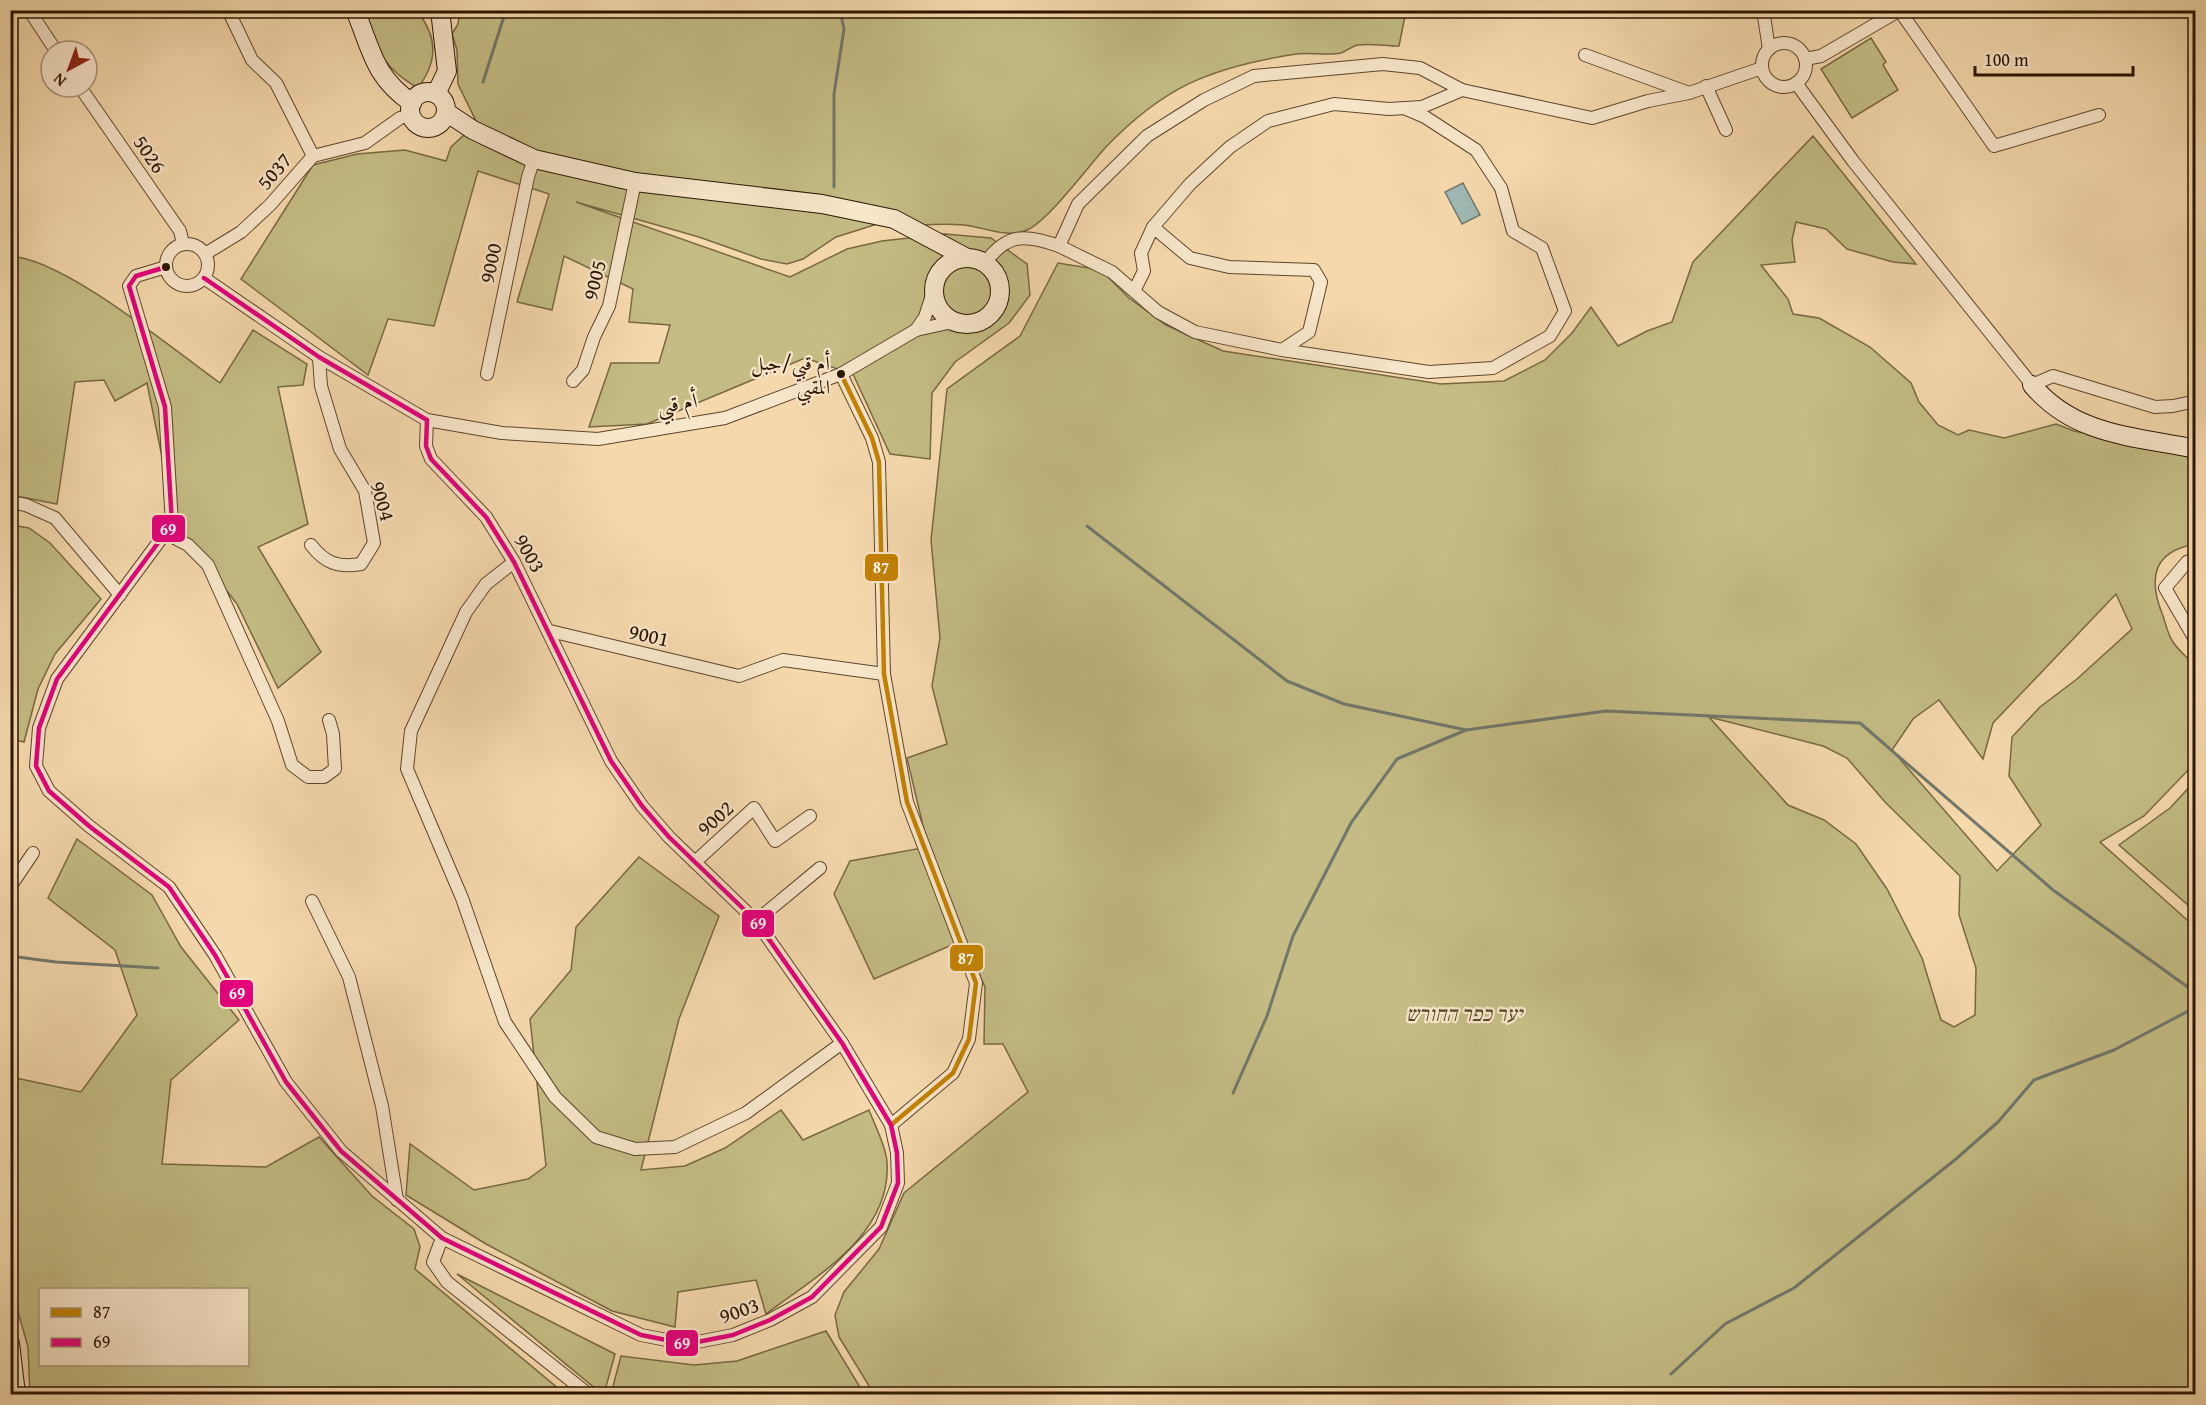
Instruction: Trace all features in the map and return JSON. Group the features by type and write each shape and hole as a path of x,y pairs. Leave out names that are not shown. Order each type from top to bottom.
{"street":[{"path":"29,10 48,39"},
{"path":"228,10 252,60 276,83 313,156"},
{"path":"356,10 379,72 411,109 419,125 428,127 441,122 446,112 444,101 436,94 424,92 411,109"},
{"path":"436,94 447,72 440,10"},
{"path":"1763,10 1769,49"},
{"path":"1805,59 1821,56 1900,11 1994,146 2099,115"},
{"path":"1790,44 1805,59 1804,72 1796,83 1790,86 1775,85 1769,81 1762,68 1764,54 1775,45 1790,44"},
{"path":"1585,55 1689,93"},
{"path":"1059,246 1078,204 1147,136 1204,99 1254,76 1383,64 1420,68 1462,90 1592,118 1648,101 1689,93 1762,68"},
{"path":"1796,83 1853,161 2032,385 2053,407 2077,422 2196,449"},
{"path":"1706,86 1726,130"},
{"path":"1134,291 1144,271 1141,253 1153,227 1190,184 1230,147 1268,121 1334,104 1422,107 1462,90"},
{"name":"5026","path":"88,99 180,231 183,244"},
{"path":"916,330 925,316 934,286 945,265 976,260 1009,239 1035,237 1112,272 1158,312 1195,332 1282,350 1429,372 1493,368 1550,336 1564,311 1542,248 1513,231 1501,188 1476,150 1425,117 1404,108"},
{"name":"5037","path":"205,254 241,232 270,205 313,156 365,143 411,109"},
{"path":"446,112 472,130 534,159 635,182 822,204 894,219 976,260 996,275 1000,286 997,307 990,316 980,322 962,324 942,314 935,304 935,266 931,255 924,242 910,229"},
{"name":"9000","path":"487,374 528,177 534,159"},
{"name":"9005","path":"573,381 583,370 594,337 609,306 635,182"},
{"path":"1153,227 1190,258 1229,267 1314,270 1321,282 1309,332 1282,350"},
{"path":"183,244 196,246 205,254 208,266 204,278 194,285 182,285 171,279 166,267 172,250 183,244"},
{"path":"166,267 136,276 129,286 165,407 172,524 167,534 188,545 208,565 278,721 292,765 308,777 324,777 335,769 333,734 329,720"},
{"path":"204,278 319,357 427,420"},
{"name":"أم قبي","path":"427,420 502,433 598,439 724,418 841,374 916,330 948,323 962,324"},
{"name":"9004","path":"311,545 322,558 343,567 361,564 374,543 364,491 340,449 321,386 319,357"},
{"path":"841,374 872,438 879,462 884,674 907,802 976,983 969,1039 953,1073 891,1125"},
{"path":"2032,385 2053,376 2156,407 2196,401"},
{"name":"9003","path":"167,534 76,650 57,680 39,728 36,766 50,790 89,826 169,887 215,955 286,1082 341,1151 442,1238 641,1335 687,1344 732,1335 770,1320 812,1297 881,1227 898,1183 897,1153 891,1125 842,1042 756,921 642,806 610,761 550,631 514,562 486,517 431,459 426,446 427,420"},
{"path":"10,502 26,505 55,518 120,595"},
{"path":"2196,558 2187,562 2165,588 2196,641"},
{"path":"514,562 486,584 466,612 411,731 407,770 462,898 505,1022 555,1097 596,1137 635,1149 675,1147 746,1113 842,1042"},
{"name":"9001","path":"550,631 739,676 783,660 884,674"},
{"name":"9002","path":"695,862 754,808 775,841 810,816"},
{"path":"10,887 33,853"},
{"path":"756,921 820,868"},
{"path":"312,901 349,976 382,1106 397,1200"},
{"path":"442,1238 433,1262 447,1282 588,1395"},
{"path":"10,1343 16,1395"}],"green space":[{"path":"363,11 417,11 429,30 433,49 429,68 418,88 388,64 377,46"},
{"path":"460,11 1406,11 1399,46 1363,44 1336,54 1301,54 1266,59 1214,73 1169,94 1148,109 1105,148 1046,216 1036,225 1020,232 1004,233 955,224 892,228 893,219 836,237 803,259 787,264 761,259 699,237 576,202 790,277 847,249 882,241 945,234 991,238 1027,264 1030,295 1009,323 955,362 932,393 930,459 890,454 853,374 805,358 647,424 589,427 611,363 659,363 670,325 629,322 633,289 564,256 552,310 517,302 549,194 478,171 434,326 388,319 368,375 241,279 313,165 357,154 405,150 446,161 451,147 477,123 458,84 457,50 452,34 458,24"},
{"path":"1871,38 1886,62 1883,65 1898,90 1852,118 1821,69"},
{"name":"יער כפר החורש","path":"1813,136 1916,264 1893,262 1847,249 1826,229 1796,222 1792,240 1795,262 1761,265 1788,299 1793,314 1819,318 1870,347 1911,383 1919,402 1938,425 1958,435 1969,430 2004,438 2056,424 2074,431 2195,455 2195,544 2170,553 2157,569 2155,579 2158,603 2170,636 2195,666 2195,763 2144,816 2100,842 2195,927 2195,1394 874,1394 839,1337 835,1315 844,1292 879,1249 904,1193 1028,1092 1003,1044 984,1044 985,987 963,940 874,979 834,894 850,861 928,847 907,758 947,744 932,686 940,638 931,540 947,389 1020,336 1058,263 1101,270 1129,298 1166,325 1223,351 1441,384 1504,381 1545,360 1572,333 1591,307 1618,346 1647,331 1672,322 1693,262","holes":["2116,594 2132,629 2077,679 2040,707 2012,737 2009,776 2041,825 1997,871 1892,750 1913,719 1939,700 1983,759 1993,723","1709,717 1823,746 1847,758 1885,802 1960,876 1959,915 1976,968 1975,1015 1954,1027 1941,1020 1922,958 1887,889 1856,844 1824,820 1788,805"]},
{"path":"10,256 33,261 59,272 88,289 118,308 220,383 253,330 307,364 303,385 278,387 308,524 258,547 321,652 278,688 237,604 176,526 147,383 115,401 104,380 75,382 57,504 11,495"},
{"path":"11,525 29,528 50,543 101,599 55,654 38,689 24,742 11,739"},
{"path":"2195,781 2195,911 2119,845 2170,808"},
{"path":"77,839 152,895 181,947 239,1020 171,1080 162,1164 266,1167 319,1137 372,1196 414,1229 420,1247 415,1269 565,1394 30,1394 28,1347 11,1287 11,1077 81,1092 137,1015 115,950 48,898"},
{"path":"639,857 719,916 679,1019 641,1170 685,1166 725,1148 781,1110 803,1140 869,1110 885,1149 887,1162 885,1188 877,1211 864,1232 828,1268 766,1314 756,1280 678,1292 675,1327 612,1311 486,1244 406,1195 410,1144 474,1190 528,1179 546,1166 530,1019 571,970 576,927"},
{"path":"457,1274 615,1354 604,1394 602,1394"},
{"path":"826,1331 864,1394 611,1394 621,1356 694,1365 737,1361"}],"water":[{"path":"1463,183 1480,215 1462,224 1445,192"}],"waterway":[{"path":"483,82 506,10"},
{"path":"834,187 834,94 844,29 840,10"},
{"path":"1087,526 1287,681 1344,704 1466,730"},
{"path":"1233,1093 1267,1016 1293,936 1351,823 1397,759 1466,730 1606,711 1860,723 2053,890 2196,993"},
{"path":"10,956 56,962 158,968"},
{"path":"1671,1374 1725,1324 1794,1288 1956,1159 1998,1122 2034,1080 2114,1050 2196,1007"}],"transit line":[{"name":"69","path":"166,267 136,276 129,286 165,407 172,524 57,679 39,728 36,766 49,791 89,826 169,887 215,955 286,1082 341,1151 442,1238 641,1335 687,1344 733,1335 770,1320 812,1297 881,1227 898,1183 897,1153 891,1125 842,1043 756,921 669,837 642,806 611,761 514,562 486,517 431,459 426,446 427,420 319,357 204,278"},
{"name":"87","path":"841,374 872,438 879,462 884,674 907,802 976,983 969,1039 953,1073 891,1125"}],"place":[{"name":"أم قبي/جبل المقبي","path":"841,374"}]}
